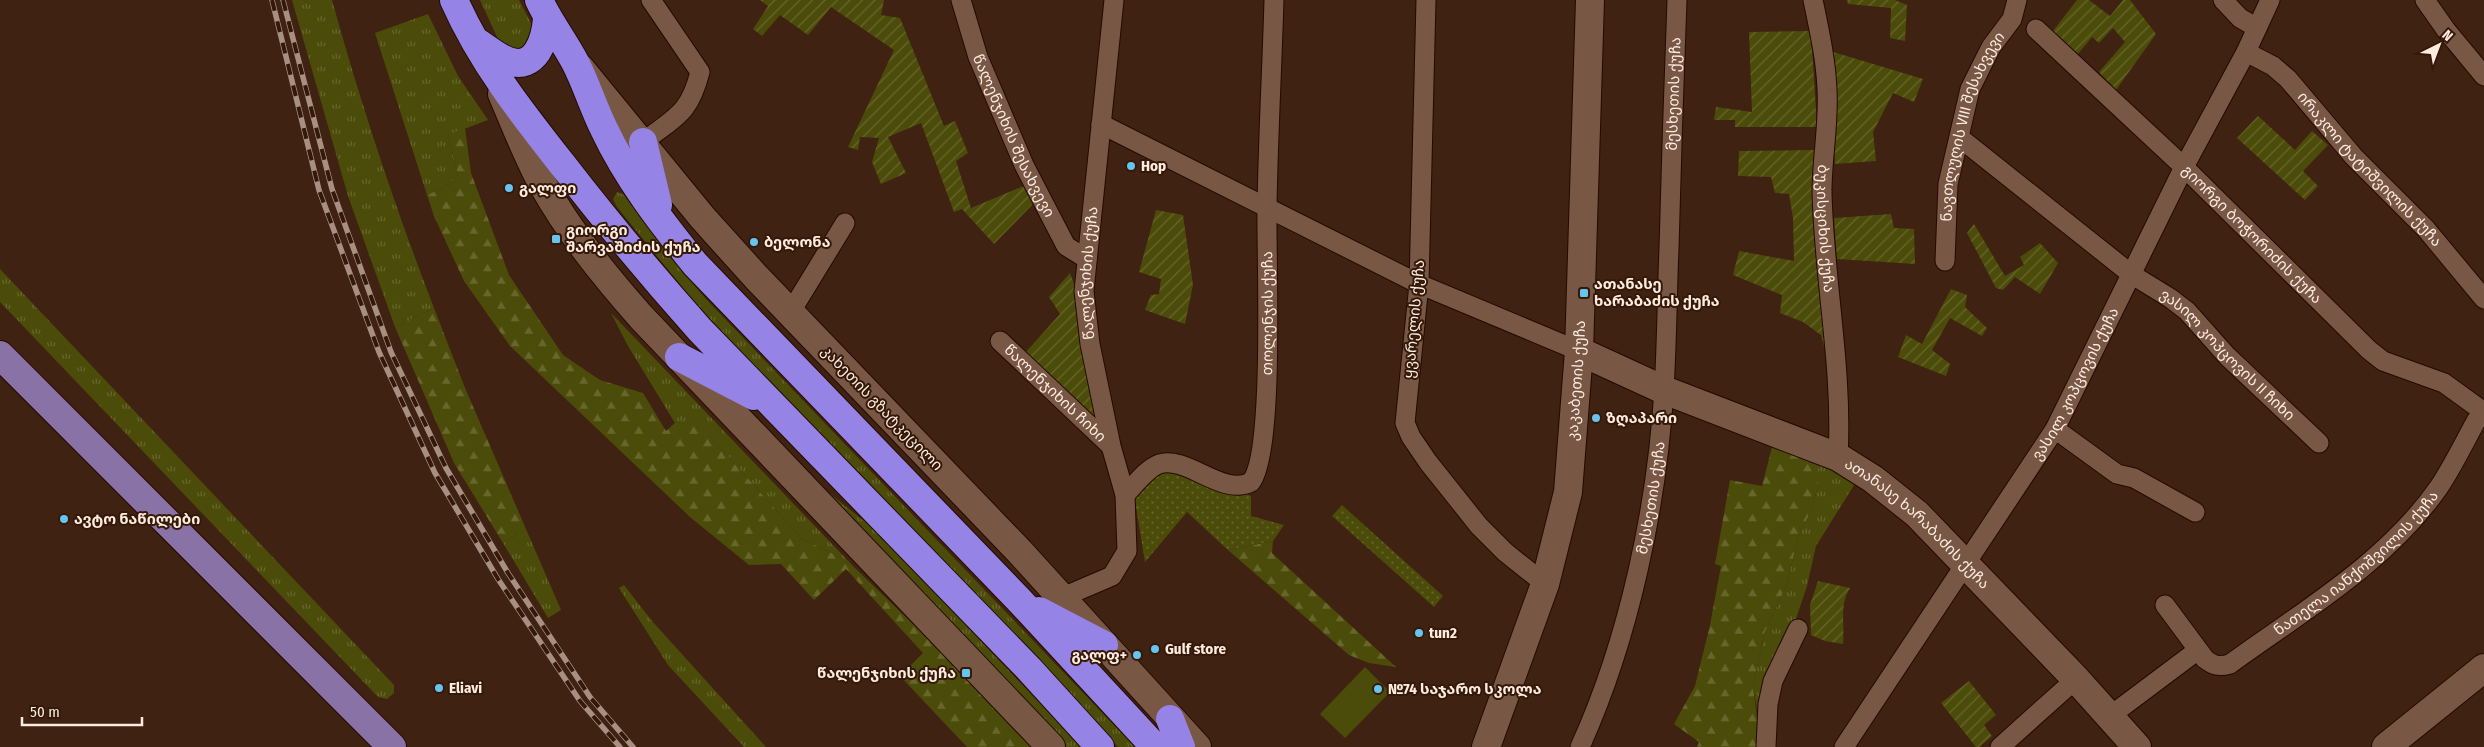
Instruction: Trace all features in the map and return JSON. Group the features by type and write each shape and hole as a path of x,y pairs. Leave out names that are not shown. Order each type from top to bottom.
{"highway":[{"path":"454,0 496,78 605,219 659,284 700,330 1029,669 1100,747"},
{"path":"474,40 507,61 517,63 528,60 540,49 545,39 543,10"},
{"name":"კახეთის გზატკეცილი","path":"543,10 575,62 604,130 665,228 726,298 1019,600 1155,747"},
{"path":"643,142 654,194 665,228"},
{"path":"680,357 776,407"},
{"path":"1019,600 1104,645"},
{"path":"1170,719 1181,747"}],"main road":[{"path":"0,355 392,747"}],"street":[{"name":"წალენჯიხის შესახვევი","path":"961,0 978,57 1024,165 1066,246 1087,259"},
{"name":"წალენჯიხის ქუჩა","path":"1063,598 1112,576 1122,563 1127,551 1125,495 1111,446 1090,344 1084,291 1114,0"},
{"name":"თოლენჯის ქუჩა","path":"1125,495 1151,469 1160,464 1174,464 1239,486 1251,482 1256,476 1263,439 1266,376 1267,209 1274,0"},
{"name":"ყვარელის ქუჩა","path":"1426,0 1419,284 1405,423 1411,437 1428,462 1479,526 1505,552 1546,584"},
{"name":"კაკაბეთის ქუჩა","path":"1486,747 1546,584 1568,492 1580,350 1590,0"},
{"name":"მესხეთის ქუჩა","path":"1580,747 1598,709 1616,654 1640,561 1652,496 1664,390 1677,0"},
{"name":"ბუკისციხის ქუჩა","path":"1813,0 1825,64 1827,91 1822,192 1838,365 1840,420 1838,457"},
{"name":"ნავთლუღის VIII შესახვევი","path":"1945,261 1948,184 1970,90 1987,53 2012,19 2017,0"},
{"path":"2223,0 2240,18 2257,28"},
{"name":"ვასილ კოპცოვის ქუჩა","path":"1844,747 2055,429 2184,167 2246,52 2270,0"},
{"path":"2425,0 2446,30 2484,76"},
{"path":"643,142 685,110 695,91 700,72 657,3"},
{"name":"გიორგი ბოჭორიძის ქუჩა","path":"2036,30 2184,167 2369,350 2383,361 2444,383 2484,412"},
{"name":"ირაკლი ტატიშვილის ქუჩა","path":"2246,52 2273,66 2288,79 2354,156 2426,229 2484,299"},
{"name":"კახეთის გზატკეცილი","path":"575,62 643,142 719,237 1063,598 1197,747"},
{"path":"496,78 526,151 565,222 609,280 1051,747"},
{"name":"ათანასე ხარაბაძის ქუჩა","path":"1101,124 1419,284 1580,350 1664,390 1838,457 1873,479 1917,514 2076,679 2137,747"},
{"name":"ვასილ კოპცოვის II ჩიხი","path":"1960,138 2131,274 2187,311 2227,356 2318,443"},
{"path":"790,313 845,223"},
{"name":"წალენჯიხის ჩიხი","path":"1000,341 1111,446"},
{"name":"ნათელა იანქოშვილის ქუჩა","path":"2165,605 2198,650 2214,665 2230,664 2380,553 2438,488 2476,421 2484,412"},
{"path":"2055,429 2117,474 2134,478 2195,512"},
{"path":"1766,747 1768,704 1773,681 1798,629"},
{"path":"2110,716 2198,650"},
{"path":"2386,747 2484,668"},
{"path":"2000,747 2076,679"}],"green space":[{"path":"292,0 332,0 379,156 434,308 395,327 348,196"},
{"path":"480,0 519,0 533,27 529,45 517,52 505,49 498,39"},
{"path":"760,0 884,0 881,15 900,18 944,126 955,121 968,153 956,161 971,208 1026,185 1035,202 994,244 962,209 954,212 921,123 888,137 906,173 881,184 872,162 879,138 860,137 858,150 848,147 894,50 831,7 808,35 780,15 762,36 753,29 768,6"},
{"path":"1847,0 1895,0 1907,5 1905,41 1890,38 1891,8 1848,4"},
{"path":"2077,0 2089,0 2110,16 2123,0 2130,0 2156,34 2116,90 2099,72 2125,42 2113,28 2099,43 2092,37 2078,54 2053,31"},
{"path":"428,14 458,76 488,120 448,135 458,175 450,184 427,195 375,33"},
{"path":"1811,31 1817,127 1735,127 1735,120 1714,120 1716,107 1752,112 1749,32"},
{"path":"1830,51 1923,79 1914,102 1893,93 1873,132 1876,161 1835,164"},
{"path":"2258,116 2295,150 2312,131 2328,145 2303,171 2318,186 2305,200 2237,138"},
{"path":"465,128 471,173 509,275 563,355 600,380 643,393 666,431 675,423 694,420 802,539 834,554 855,568 995,703 1033,747 967,747 900,676 923,653 846,569 814,600 781,564 749,565 690,517 510,346 464,281 434,216 427,195 450,184 458,175 448,135"},
{"path":"1820,150 1831,374 1821,335 1803,322 1780,313 1782,295 1733,275 1739,251 1794,261 1793,218 1789,194 1775,193 1771,177 1738,176 1739,151"},
{"path":"617,192 623,194 665,251 705,298 1135,747 1118,747 1045,666 700,309 617,207 613,199"},
{"path":"1156,210 1183,215 1193,285 1185,324 1145,310 1151,295 1159,294 1161,279 1139,272"},
{"path":"1891,214 1894,228 1914,229 1915,264 1837,259 1834,218"},
{"path":"1974,224 2005,276 2024,265 2020,257 2040,243 2058,263 2040,294 2015,277 2003,290 1996,288 1967,233"},
{"path":"0,269 394,685 394,693 387,699 378,697 0,302"},
{"path":"1070,273 1079,297 1096,422 1024,354 1060,314 1049,297"},
{"path":"1951,289 1967,295 1965,307 1987,328 1982,336 1950,318 1932,350 1950,364 1946,376 1898,357 1906,335 1922,344"},
{"path":"434,308 465,388 526,529 503,543 454,463 395,327"},
{"path":"611,313 855,568 834,554 802,539 709,435 682,422 675,423 628,346"},
{"path":"1772,447 1818,465 1818,487 1809,515 1798,537 1787,584 1764,634 1753,687 1761,747 1697,747 1699,742 1674,724 1695,686 1710,625 1721,566 1715,564 1730,480 1762,486"},
{"path":"1818,465 1856,482 1816,546 1807,586 1760,726 1753,687 1764,634 1787,584 1798,537 1809,515 1818,487"},
{"path":"1164,471 1177,471 1251,496 1251,516 1284,525 1273,541 1228,550 1187,512 1145,562 1134,495 1142,483"},
{"path":"823,488 879,533 1081,747 1063,747"},
{"path":"1342,505 1443,596 1434,607 1332,516"},
{"path":"526,529 561,610 548,618 503,543"},
{"path":"1273,541 1272,553 1396,667 1369,663 1349,655 1228,550"},
{"path":"1818,581 1850,588 1843,608 1843,644 1825,641 1811,635 1810,605"},
{"path":"624,585 652,621 766,747 744,747 668,665 619,588"},
{"path":"1365,667 1390,692 1345,738 1320,714"},
{"path":"1969,681 1996,715 1984,725 1992,736 1979,747 1976,747 1941,703"}],"railway":[{"path":"272,0 319,190 379,352 435,473 498,579 580,701 620,747"},
{"path":"283,0 332,189 391,352 446,468 508,573 590,697 633,747"}],"place":[{"name":"Нор","path":"1131,166"},
{"name":"გალფი","path":"509,188"},
{"name":"გიორგი შარვაშიძის ქუჩა","path":"556,239"},
{"name":"ბელონა","path":"754,242"},
{"name":"ათანასე ხარაბაძის ქუჩა","path":"1584,293"},
{"name":"ზღაპარი","path":"1596,418"},
{"name":"ავტო ნაწილები","path":"64,519"},
{"name":"tun2","path":"1419,633"},
{"name":"Gulf store","path":"1155,649"},
{"name":"გალფ+","path":"1137,655"},
{"name":"წალენჯიხის ქუჩა","path":"966,673"},
{"name":"Eliavi","path":"439,688"},
{"name":"№74 საჯარო სკოლა","path":"1378,689"}]}
